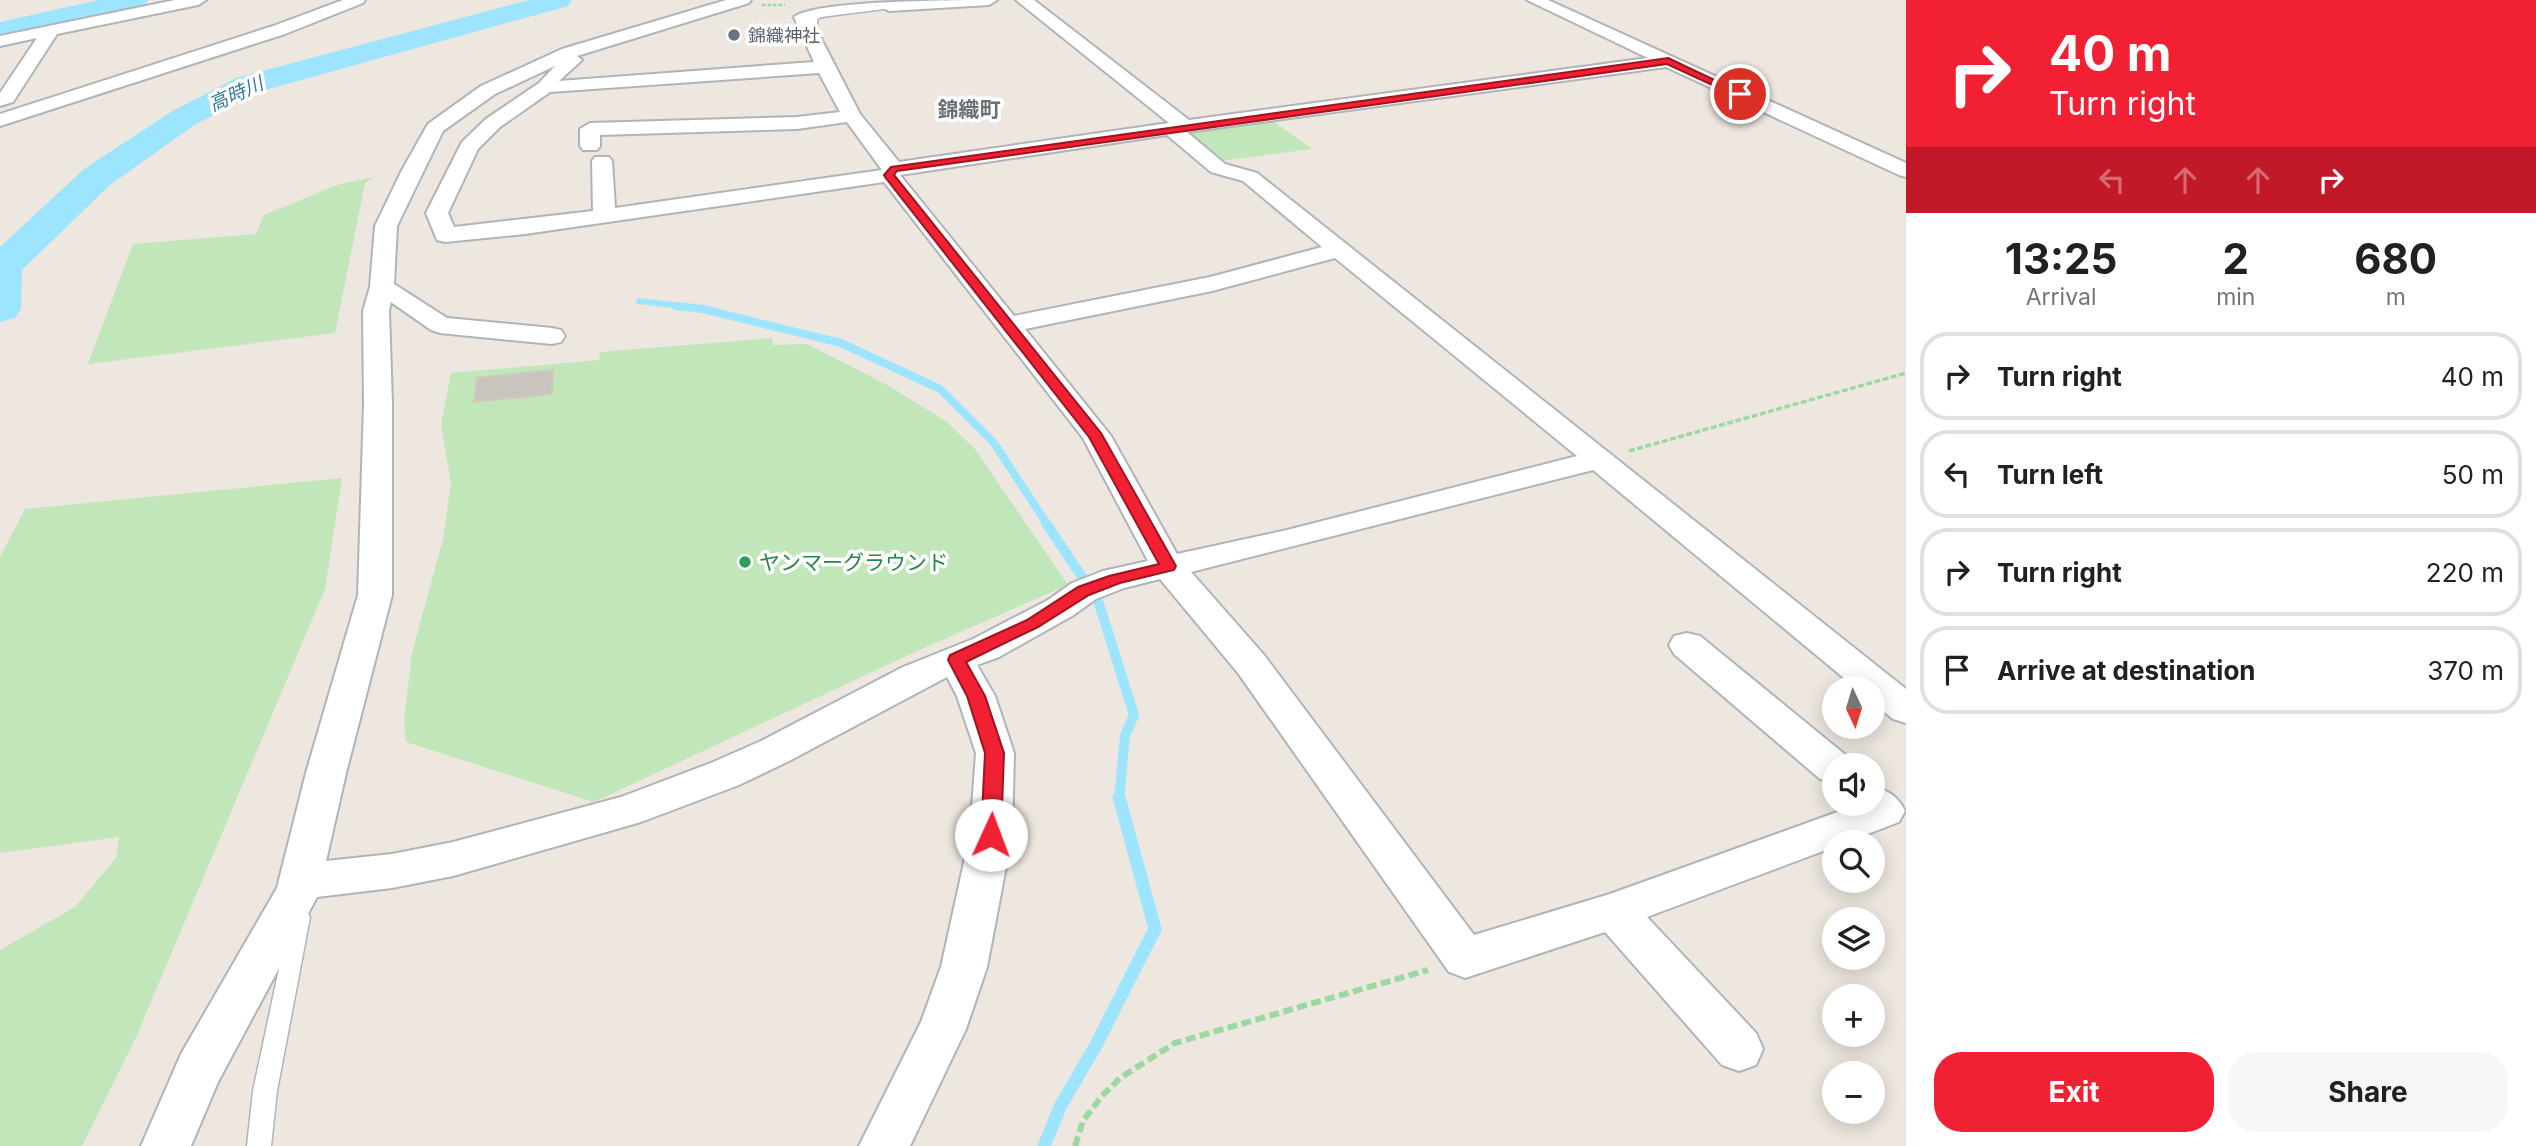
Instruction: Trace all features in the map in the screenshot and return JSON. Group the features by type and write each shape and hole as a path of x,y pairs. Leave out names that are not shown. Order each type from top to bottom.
{"street":[{"path":"0,41 198,0"},
{"path":"0,120 247,40 357,0"},
{"path":"166,1146 198,1070 299,886 326,773 375,595 378,404 376,311 382,287 386,226 411,172 435,128 488,90 546,62 743,0"},
{"path":"989,0 884,2 812,12 802,17 852,116 1007,326 1096,436 1168,566 1251,664 1465,958 1613,911 1888,806"},
{"path":"1024,0 1178,127 1218,167 1250,177 1598,460 1671,515 1906,709"},
{"path":"1535,0 1906,171"},
{"path":"0,100 6,98 7,85 27,67 52,29"},
{"path":"599,44 554,75 545,87 493,123 469,146 437,213 445,234 604,216 1178,127 1668,61"},
{"path":"0,70 27,67"},
{"path":"545,87 825,67"},
{"path":"604,216 596,153 590,129 797,123 852,116"},
{"path":"1007,326 1212,284 1339,250"},
{"path":"382,287 440,325 552,336"},
{"path":"299,886 453,859 627,811 725,774 775,751 916,676 1032,624 1084,591 1115,579 1287,540 1598,460"},
{"path":"1687,645 1822,758"},
{"path":"884,1146 942,1029 964,967 991,835 995,753 976,696 956,660"},
{"path":"1613,911 1739,1049"}],"lane":[{"path":"259,1146 265,1091 302,906 299,886"}],"path":[{"path":"1598,460 1906,373"},
{"path":"1075,1146 1083,1121 1111,1087 1139,1064 1175,1043 1465,958"}],"green space":[{"path":"1269,118 1312,149 1219,161 1182,129"},
{"path":"374,177 365,183 335,333 88,364 133,244 256,234 264,215 337,185"},
{"name":"ヤンマーグラウンド","path":"772,338 773,345 807,344 891,387 947,422 975,449 1068,585 917,651 594,802 406,742 404,720 412,653 443,539 451,483 441,425 451,373 599,360 600,352"},
{"path":"342,478 325,589 137,1035 82,1146 0,1146 0,950 75,907 116,858 119,837 0,853 0,557 25,509"}],"building":[{"path":"553,370 552,394 474,402 477,378"}],"waterway":[{"path":"0,30 135,0"},
{"name":"高時川","path":"0,309 2,267 97,177 182,119 247,85 559,0"},
{"path":"639,301 690,307"},
{"path":"676,306 703,309 841,343 940,389 994,443 1047,524"},
{"path":"1046,523 1082,577"},
{"path":"1096,594 1134,715 1125,736 1119,798"},
{"path":"1044,1146 1061,1105 1095,1047 1155,929 1119,798"}],"place":[{"name":"錦織神社","path":"734,35"},
{"name":"ヤンマーグラウンド","path":"745,562"}],"district":[{"name":"錦織町","path":"969,109"}],"route":[{"path":"991,835 995,753 976,696 956,660 1032,624 1084,591 1115,579 1168,566 1096,436 889,175 894,169 1185,126 1668,61 1740,94"}]}
